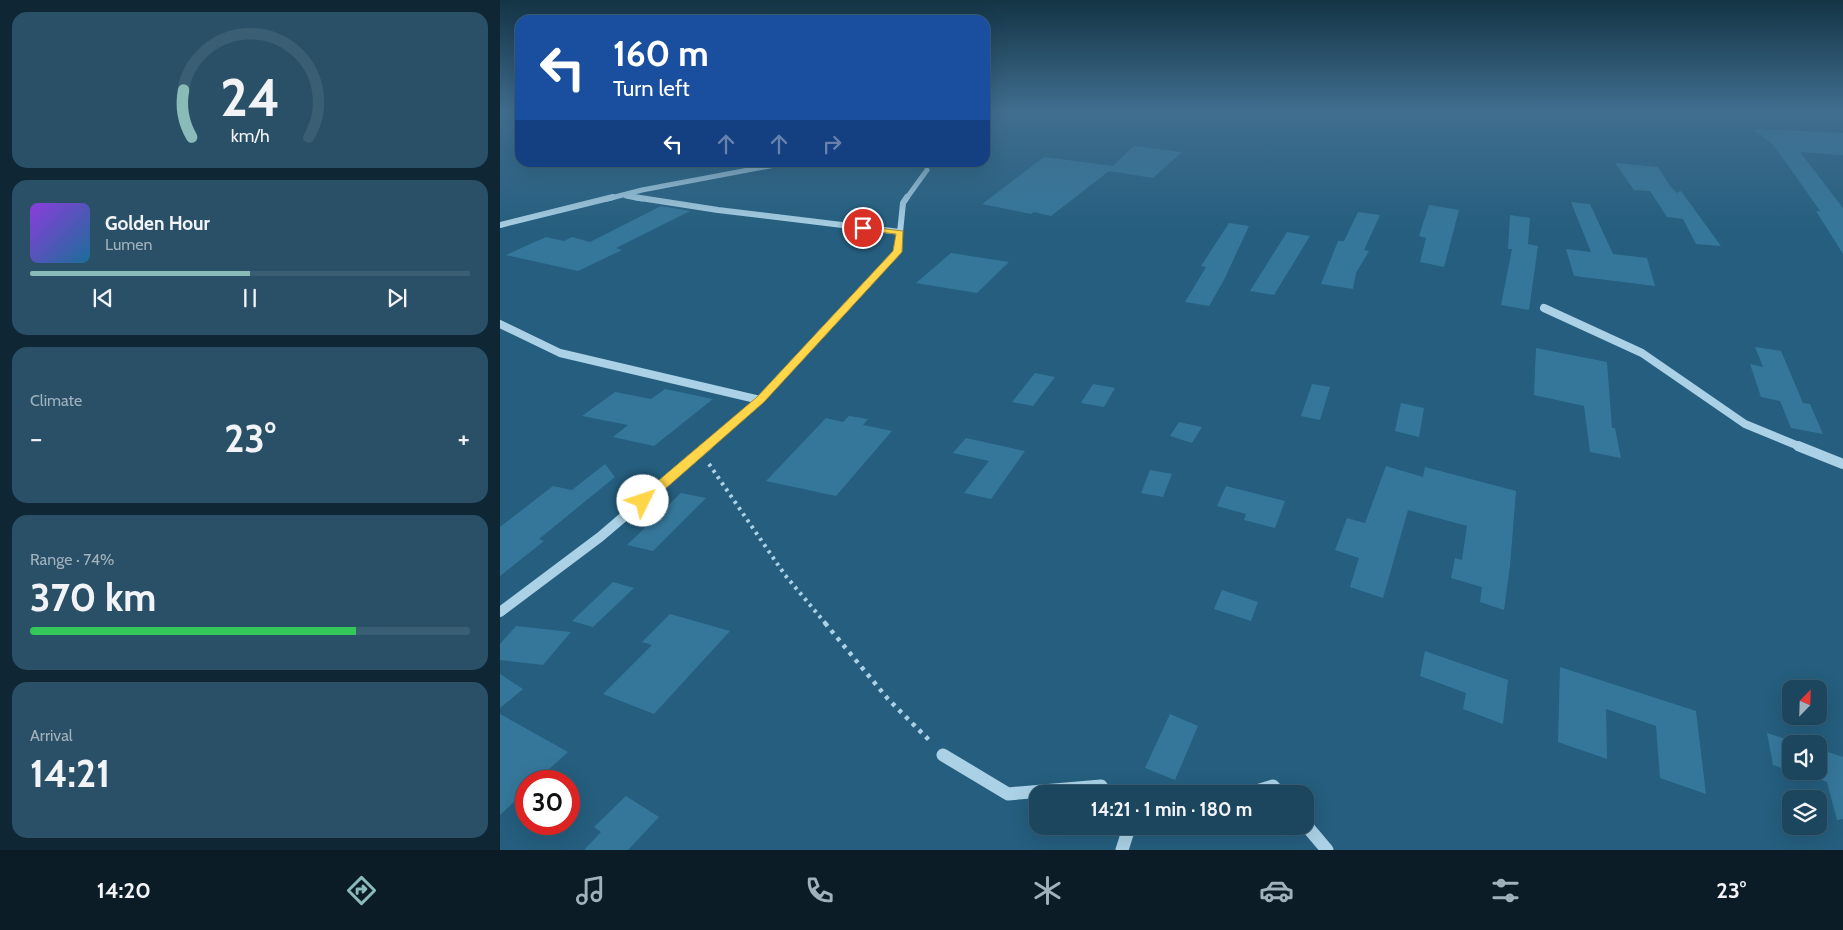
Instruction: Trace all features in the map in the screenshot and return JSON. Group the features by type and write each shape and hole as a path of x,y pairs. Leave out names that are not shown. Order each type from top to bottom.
{"street":[{"path":"500,225 621,195 765,167"},
{"path":"500,612 600,537 760,400 898,252 903,203 927,170"},
{"path":"621,195 718,210 900,232"},
{"path":"1544,308 1642,353 1745,424 1843,464"},
{"path":"500,324 560,353 760,400"},
{"path":"943,754 1008,794 1029,792"},
{"path":"1122,850 1126,835"},
{"path":"1314,835 1327,850"}],"path":[{"path":"700,451 785,575 888,700 943,754"}],"building":[{"path":"1128,152 1182,152 1153,178 1109,171 1051,216 982,204 1044,157 1113,166"},
{"path":"1778,152 1843,152 1843,155 1800,152 1843,208 1843,254 1816,211 1820,211"},
{"path":"1615,163 1658,167 1670,186 1677,193 1681,191 1721,246 1696,244 1683,219 1667,217 1650,191 1634,190"},
{"path":"1571,202 1590,204 1613,254 1647,258 1655,286 1574,276 1566,249 1591,252"},
{"path":"1429,205 1459,210 1444,267 1420,262 1426,238 1419,236"},
{"path":"661,206 690,211 616,248 622,250 578,271 506,255 546,237 564,241 572,237 590,242"},
{"path":"1358,212 1380,215 1364,250 1369,251 1356,273 1353,289 1321,284 1338,241 1344,241"},
{"path":"1510,215 1530,218 1528,244 1538,246 1529,310 1501,305 1512,249 1508,249"},
{"path":"1229,223 1249,226 1224,280 1209,306 1185,302 1206,267 1201,266"},
{"path":"1287,232 1310,236 1274,295 1250,291"},
{"path":"951,253 1009,262 977,293 916,283"},
{"path":"1755,347 1781,351 1803,403 1810,404 1823,434 1791,428 1780,401 1761,397 1750,364 1763,367"},
{"path":"1536,348 1607,362 1612,428 1615,428 1621,458 1590,452 1584,406 1534,395"},
{"path":"1035,373 1055,377 1033,406 1012,402"},
{"path":"1093,384 1115,388 1104,407 1081,403"},
{"path":"1312,384 1330,387 1320,420 1301,416"},
{"path":"665,389 713,399 654,446 613,437 628,425 582,416 615,392 651,399"},
{"path":"1401,403 1424,408 1419,437 1395,431"},
{"path":"849,416 868,419 863,425 892,431 836,496 766,481 826,418 843,422"},
{"path":"1179,422 1202,427 1192,443 1170,436"},
{"path":"966,438 1025,451 991,499 964,493 989,461 953,453"},
{"path":"605,464 615,477 539,539 544,541 500,576 500,527 553,486 572,490"},
{"path":"1386,466 1423,477 1425,467 1516,491 1510,566 1504,610 1480,602 1482,587 1451,578 1455,558 1462,560 1467,526 1408,510 1383,598 1350,587 1359,558 1335,550 1347,518 1365,523"},
{"path":"1150,470 1172,474 1163,497 1141,493"},
{"path":"1226,486 1285,501 1275,528 1244,520 1246,514 1217,506"},
{"path":"681,493 706,498 653,551 627,545"},
{"path":"613,582 634,588 593,627 572,621"},
{"path":"1222,590 1258,602 1251,621 1214,609"},
{"path":"670,614 730,631 654,714 603,694 652,645 642,642"},
{"path":"516,626 571,632 543,665 500,660 500,644"},
{"path":"1425,651 1508,680 1503,724 1463,709 1466,693 1420,676"},
{"path":"1560,667 1696,711 1706,794 1660,778 1656,726 1606,709 1607,759 1558,742"},
{"path":"500,674 523,689 500,708"},
{"path":"500,714 568,752 548,770 515,770 515,801 500,815"},
{"path":"1170,714 1198,726 1175,780 1145,768"},
{"path":"1767,733 1782,738 1782,768 1773,765"},
{"path":"1827,752 1843,757 1843,819 1837,820 1827,782 1821,780 1827,780"},
{"path":"626,796 659,817 628,850 584,850 601,832 594,827"}],"route":[{"path":"643,501 760,400 858,292 898,252 900,232 863,228"}]}
